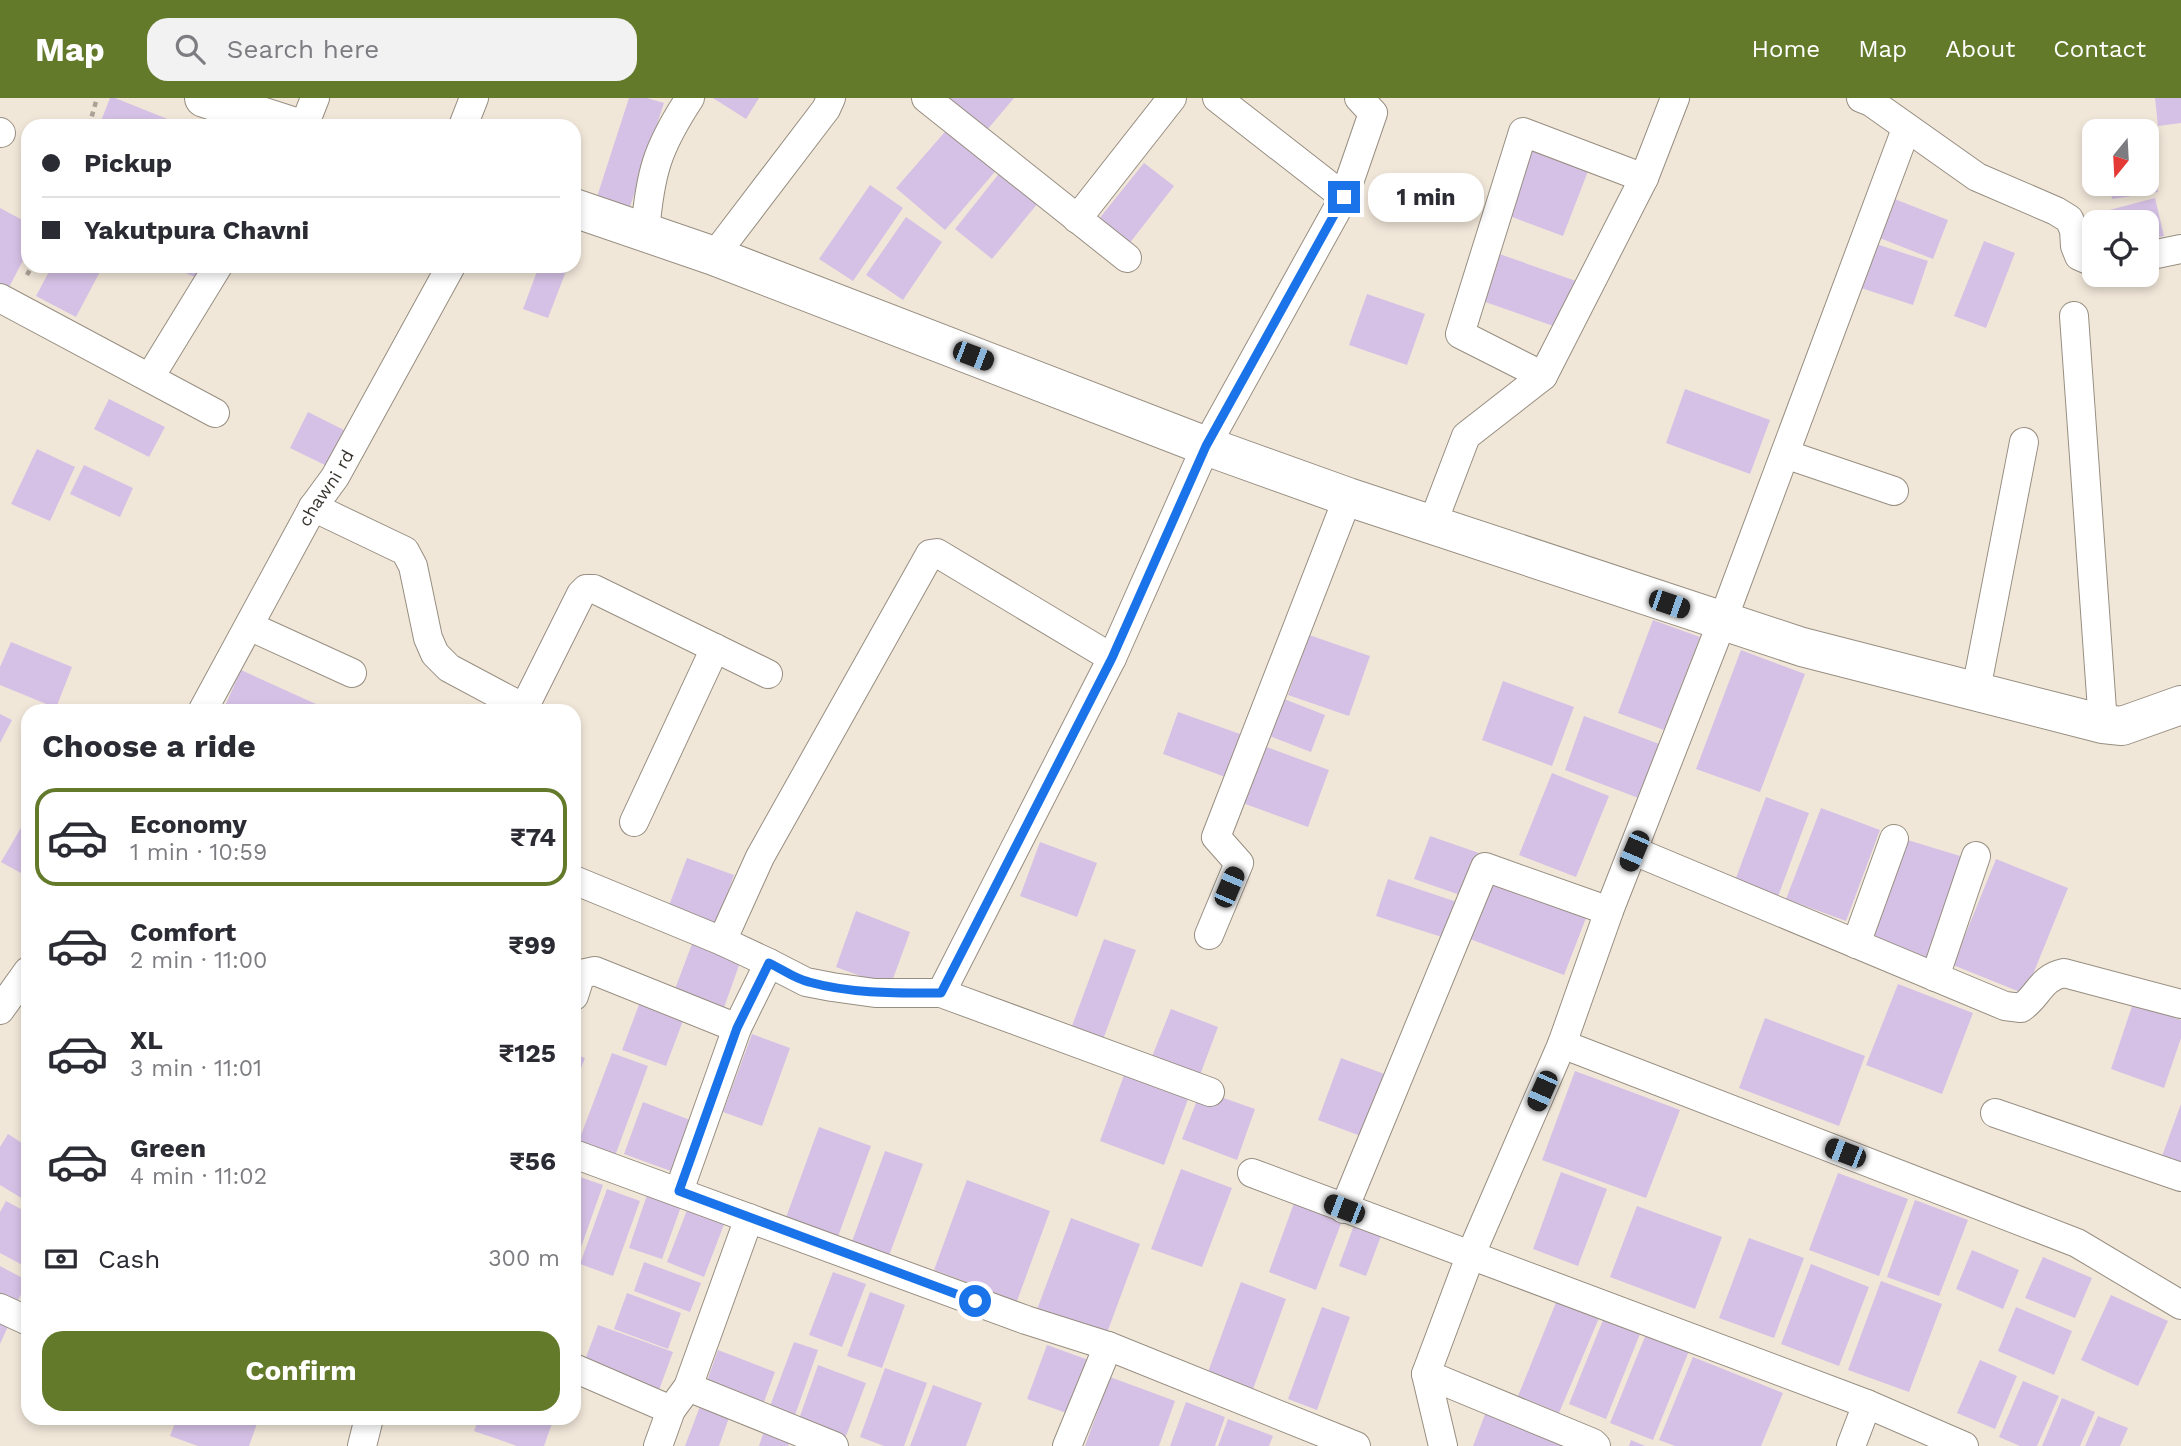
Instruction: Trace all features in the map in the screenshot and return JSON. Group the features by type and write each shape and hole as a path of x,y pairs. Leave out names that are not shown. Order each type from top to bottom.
{"street":[{"path":"204,98 268,119"},
{"path":"292,119 315,98"},
{"path":"466,119 474,98"},
{"path":"645,233 649,188 660,148 690,98"},
{"path":"713,256 826,109 831,98"},
{"path":"926,98 1127,258"},
{"path":"1077,219 1172,98"},
{"path":"1217,98 1344,197"},
{"path":"941,993 1112,658 1206,446 1344,197 1373,113 1359,98"},
{"path":"1432,525 1466,436 1543,376 1644,178 1675,98"},
{"path":"1869,99 1906,129 1976,177 2069,219 2074,230 2075,246 2082,257"},
{"path":"1443,1446 1426,1374 1471,1254 1562,1044 1609,911 1722,622 1906,129"},
{"path":"1543,376 1460,334 1523,132 1644,178"},
{"path":"581,210 713,256 1206,446 1348,497 1802,648 2103,724 2122,726 2181,705"},
{"path":"2159,254 2181,249"},
{"path":"150,377 214,273"},
{"name":"chawni rd","path":"206,704 313,507 335,477 447,273"},
{"path":"0,298 215,413"},
{"path":"2074,316 2103,724"},
{"path":"1976,690 2024,442"},
{"path":"1785,454 1894,491"},
{"path":"1209,935 1239,863 1216,837 1348,497"},
{"path":"313,507 405,551 413,566 428,638 435,654 449,668 512,704"},
{"path":"722,941 760,858 930,554 937,553 1112,658"},
{"path":"519,704 580,594 586,589 594,589 768,674"},
{"path":"249,626 352,673"},
{"path":"634,822 715,648"},
{"path":"1856,944 1894,839"},
{"path":"1634,851 2005,1006 2021,1008 2032,1000 2046,980 2053,975 2064,973 2181,1004"},
{"path":"1935,977 1976,856"},
{"path":"1344,1209 1485,867 1609,911"},
{"path":"581,883 722,941 806,982 875,993 941,993 1210,1091"},
{"path":"679,1191 737,1028 769,963"},
{"path":"581,974 595,971 737,1028"},
{"path":"3,999 21,979"},
{"path":"1562,1044 2077,1243 2181,1305"},
{"path":"1995,1113 2181,1177"},
{"path":"581,1156 1026,1320 1108,1346 1356,1446"},
{"path":"1252,1173 1867,1404 1964,1446"},
{"path":"658,1446 671,1410 688,1387 749,1218"},
{"path":"0,1308 21,1318"},
{"path":"1067,1446 1108,1346"},
{"path":"581,1371 671,1410"},
{"path":"1426,1374 1596,1446"},
{"path":"688,1387 834,1446"},
{"path":"1851,1446 1867,1404"},
{"path":"362,1446 367,1425"}],"path":[{"path":"91,119 97,98"}],"building":[{"path":"110,98 115,98 168,119 102,119"},
{"path":"629,98 647,98 664,103 627,216 594,206"},
{"path":"713,98 759,98 746,119"},
{"path":"949,98 1014,98 987,130"},
{"path":"2155,98 2181,98 2181,123 2160,126 2160,119 2157,119"},
{"path":"950,126 999,167 945,230 896,188"},
{"path":"1534,145 1590,166 1563,236 1507,215"},
{"path":"1144,163 1174,186 1129,244 1098,220"},
{"path":"1005,166 1043,197 992,259 955,229"},
{"path":"870,185 903,208 853,281 819,259"},
{"path":"1887,196 1948,220 1933,259 1872,235"},
{"path":"2155,198 2158,210 2110,210"},
{"path":"0,208 21,219 21,264 7,291 0,288"},
{"path":"2159,215 2164,236 2159,237"},
{"path":"906,217 942,242 903,300 866,275"},
{"path":"1984,241 2015,253 1986,328 1954,316"},
{"path":"1873,243 1928,261 1913,305 1858,287"},
{"path":"1491,251 1576,281 1559,328 1474,298"},
{"path":"48,273 99,273 76,317 36,296"},
{"path":"536,273 565,273 548,318 523,309"},
{"path":"1367,294 1425,314 1407,365 1349,345"},
{"path":"1685,389 1770,420 1750,474 1666,443"},
{"path":"109,399 165,427 149,457 94,429"},
{"path":"308,412 344,430 327,466 290,448"},
{"path":"37,449 75,467 50,521 11,504"},
{"path":"84,465 133,488 120,517 70,494"},
{"path":"1653,620 1700,637 1664,730 1618,713"},
{"path":"1309,635 1370,656 1349,716 1288,695"},
{"path":"11,642 72,667 58,704 46,704 0,685 0,667"},
{"path":"1741,650 1805,674 1760,792 1696,769"},
{"path":"241,670 316,704 226,704"},
{"path":"1503,681 1574,707 1552,766 1482,740"},
{"path":"1279,697 1325,715 1311,752 1264,734"},
{"path":"1178,712 1243,735 1228,778 1163,754"},
{"path":"0,714 12,720 0,743"},
{"path":"1584,716 1662,745 1641,799 1565,770"},
{"path":"1261,745 1329,770 1308,827 1240,802"},
{"path":"1552,773 1609,796 1576,877 1519,855"},
{"path":"1766,797 1809,813 1776,902 1733,886"},
{"path":"1821,808 1880,830 1846,921 1786,899"},
{"path":"21,828 21,873 1,862"},
{"path":"1430,836 1479,853 1463,896 1414,879"},
{"path":"1901,838 1970,859 1934,967 1862,941"},
{"path":"1040,842 1097,863 1077,917 1020,896"},
{"path":"687,858 734,875 716,926 668,908"},
{"path":"1996,859 2068,888 2025,994 1953,965"},
{"path":"1388,879 1460,903 1448,939 1376,916"},
{"path":"1491,883 1586,918 1564,975 1470,939"},
{"path":"856,911 910,932 890,987 836,967"},
{"path":"695,936 743,954 721,1016 672,997"},
{"path":"1104,939 1136,950 1101,1045 1069,1034"},
{"path":"1898,984 1973,1013 1942,1094 1866,1065"},
{"path":"643,994 687,1010 666,1066 622,1050"},
{"path":"2133,1003 2181,1020 2181,1038 2164,1088 2111,1069"},
{"path":"1171,1009 1218,1027 1197,1083 1149,1064"},
{"path":"1765,1018 1865,1056 1839,1126 1739,1088"},
{"path":"752,1034 790,1048 762,1126 723,1112"},
{"path":"612,1053 648,1066 615,1156 581,1144 581,1135"},
{"path":"1341,1058 1390,1076 1366,1138 1318,1120"},
{"path":"1128,1064 1192,1088 1164,1165 1100,1141"},
{"path":"1575,1071 1680,1110 1646,1198 1542,1160"},
{"path":"1201,1090 1255,1109 1237,1160 1182,1139"},
{"path":"643,1102 698,1123 679,1174 624,1154"},
{"path":"2181,1104 2181,1163 2162,1156"},
{"path":"819,1127 871,1146 836,1242 784,1223"},
{"path":"8,1134 21,1142 21,1198 0,1185 0,1147"},
{"path":"885,1151 923,1164 887,1261 850,1247"},
{"path":"1181,1169 1232,1188 1202,1267 1151,1249"},
{"path":"1561,1172 1607,1189 1578,1266 1533,1249"},
{"path":"1838,1173 1908,1199 1879,1276 1809,1250"},
{"path":"581,1177 603,1185 581,1247"},
{"path":"967,1180 1050,1211 1017,1301 934,1270"},
{"path":"607,1189 640,1201 613,1276 581,1264"},
{"path":"648,1192 682,1204 662,1259 629,1248"},
{"path":"1915,1200 1968,1220 1939,1296 1887,1277"},
{"path":"6,1201 21,1209 21,1264 0,1253 0,1212"},
{"path":"1294,1203 1342,1221 1316,1290 1269,1272"},
{"path":"689,1205 726,1219 704,1277 667,1262"},
{"path":"1637,1206 1722,1237 1695,1309 1610,1277"},
{"path":"1071,1218 1140,1244 1104,1341 1035,1315"},
{"path":"1354,1225 1381,1236 1366,1276 1339,1266"},
{"path":"1749,1238 1804,1258 1774,1338 1719,1318"},
{"path":"1972,1250 2019,1270 2003,1309 1956,1289"},
{"path":"2043,1257 2092,1278 2075,1318 2025,1298"},
{"path":"644,1262 701,1283 690,1312 634,1291"},
{"path":"1811,1264 1869,1287 1839,1366 1781,1344"},
{"path":"0,1266 21,1277 21,1294 14,1308 0,1301"},
{"path":"833,1272 866,1284 842,1347 809,1335"},
{"path":"1881,1281 1942,1304 1909,1392 1848,1370"},
{"path":"1241,1282 1286,1299 1253,1389 1208,1372"},
{"path":"870,1292 905,1305 882,1368 847,1356"},
{"path":"627,1293 681,1313 668,1349 614,1329"},
{"path":"2111,1295 2168,1321 2138,1386 2081,1360"},
{"path":"1557,1300 1599,1318 1559,1413 1518,1396"},
{"path":"1322,1307 1350,1317 1317,1410 1288,1399"},
{"path":"2016,1307 2072,1331 2054,1375 1998,1351"},
{"path":"0,1317 10,1322 0,1344"},
{"path":"1603,1320 1640,1334 1606,1419 1569,1404"},
{"path":"598,1325 673,1352 659,1390 584,1363"},
{"path":"1646,1334 1689,1351 1653,1440 1610,1423"},
{"path":"794,1342 818,1350 795,1415 770,1406"},
{"path":"1047,1345 1094,1362 1075,1416 1027,1399"},
{"path":"718,1350 775,1372 764,1402 707,1381"},
{"path":"1693,1357 1783,1393 1761,1446 1675,1446 1659,1440"},
{"path":"1980,1360 2017,1376 1995,1429 1957,1413"},
{"path":"818,1365 866,1383 846,1436 799,1419"},
{"path":"885,1368 927,1383 904,1446 884,1446 860,1437"},
{"path":"1110,1377 1175,1401 1159,1446 1085,1446"},
{"path":"2023,1381 2059,1396 2037,1446 2020,1446 1999,1437"},
{"path":"933,1385 982,1403 966,1446 910,1446"},
{"path":"2062,1398 2095,1412 2080,1446 2042,1446"},
{"path":"702,1401 731,1412 719,1446 685,1446"},
{"path":"1186,1402 1225,1417 1215,1446 1170,1446"},
{"path":"1487,1409 1587,1446 1473,1446"},
{"path":"2098,1416 2128,1428 2120,1446 2085,1446"},
{"path":"1228,1419 1273,1436 1269,1446 1218,1446"},
{"path":"174,1425 256,1425 249,1446 198,1446 170,1436"},
{"path":"476,1425 552,1425 544,1446 517,1446 474,1431"},
{"path":"766,1425 792,1435 788,1446 759,1446"},
{"path":"1631,1440 1645,1446 1629,1446"}],"route":[{"path":"975,1301 679,1191 737,1028 769,963 806,982 832,987 875,993 941,993 1112,658 1206,446 1344,197"}]}
